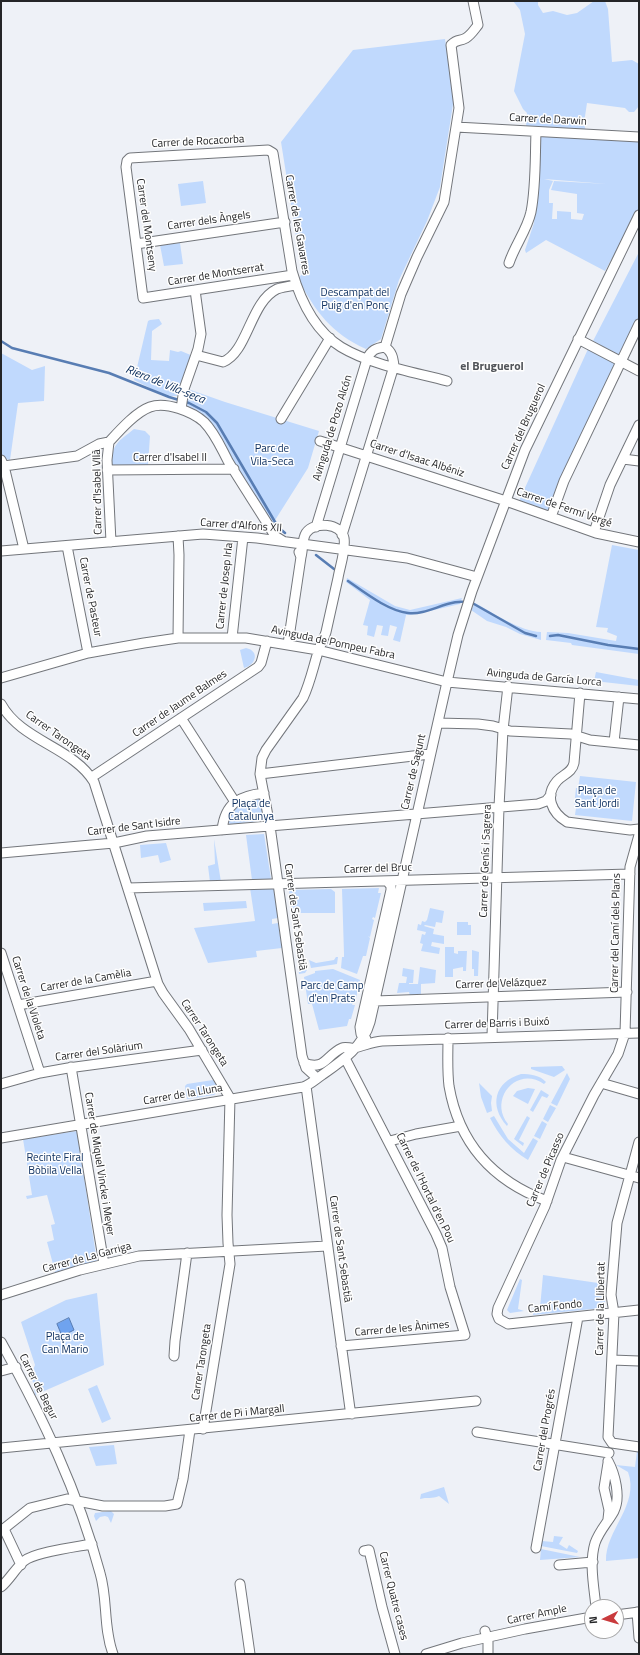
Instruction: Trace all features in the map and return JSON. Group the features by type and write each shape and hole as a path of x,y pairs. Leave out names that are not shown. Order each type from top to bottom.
{"street":[{"path":"385,347 401,294 444,202 459,108 451,45 456,40 465,39 478,25 473,1"},
{"name":"Carrer de Darwin","path":"456,127 639,137"},
{"path":"509,263 531,212 534,187 536,132"},
{"name":"Carrer de Rocacorba","path":"130,158 268,150"},
{"name":"Carrer de les Gavarres","path":"268,150 273,154 293,275 301,298 316,322 330,338 341,347 367,358 447,381"},
{"name":"Carrer del Montseny","path":"130,158 127,160 126,167 143,298"},
{"name":"Carrer del Bruguerol","path":"447,682 466,607 525,450 639,215"},
{"name":"Carrer dels Àngels","path":"136,244 285,222"},
{"name":"Carrer de Montserrat","path":"143,298 293,275"},
{"path":"196,355 223,362 227,361 243,340 256,312 270,294 279,288 296,285"},
{"path":"181,409 184,389 196,355 201,334 195,290"},
{"path":"551,517 564,481 639,324"},
{"path":"281,419 330,338"},
{"path":"578,339 639,371"},
{"path":"342,535 394,366 393,356 385,347 376,348 370,352 367,358"},
{"name":"Avinguda de Pozo Alcón","path":"316,527 367,358"},
{"path":"24,549 2,463 77,456 99,444 109,442 140,411 152,406 181,409 192,413 208,427 275,536 279,540 296,546 302,557"},
{"path":"594,532 604,500 639,424"},
{"name":"Carrer d'Isaac Albéniz","path":"320,441 506,501"},
{"name":"Carrer d'Isabel VIlà","path":"109,442 106,460 111,542"},
{"path":"623,459 639,461"},
{"name":"Carrer d'Isabel II","path":"107,470 234,469"},
{"name":"Carrer de Fermí Vergé","path":"506,501 594,532 639,542"},
{"path":"288,644 306,533 310,529 316,527 333,526 340,530 344,543 342,559 326,632 323,642 318,650 310,680 303,698 266,750 262,758 260,774 430,754"},
{"name":"Carrer d'Alfons XII","path":"1,551 203,534 304,544 407,558 477,577"},
{"path":"178,536 178,638"},
{"name":"Carrer de Josep Irla","path":"232,638 243,537"},
{"name":"Carrer de Pasteur","path":"67,546 88,653"},
{"name":"Avinguda de Pompeu Fabra","path":"1,678 88,653 178,638 232,638 267,641 318,650 447,682"},
{"name":"Carrer de Jaume Balmes","path":"92,777 258,667 261,663 267,641"},
{"name":"Avinguda de García Lorca","path":"447,682 508,686 639,699"},
{"name":"Carrer de Sagunt","path":"357,1047 370,1025 397,880 405,868 447,682"},
{"name":"Carrer de Genís i Sagrera","path":"492,1036 499,807 503,730 508,686"},
{"path":"553,810 551,790 556,782 570,772 573,766 580,693"},
{"path":"614,742 619,697"},
{"name":"Carrer Tarongeta","path":"1,704 11,717 24,729 83,768 92,777 157,982 163,993 189,1029 230,1098 228,1215 230,1264 203,1429"},
{"path":"181,718 235,802"},
{"path":"438,723 478,724 493,726 503,730 570,734 590,740 639,745"},
{"name":"Carrer de Sant Sebastià","path":"260,774 270,826 301,1050 304,1063 309,1070 319,1076"},
{"path":"222,830 225,815 235,802 248,795 264,793"},
{"path":"536,804 546,801 551,795"},
{"path":"536,804 546,805 567,822 630,830 639,829"},
{"name":"Carrer de Sant Isidre","path":"1,853 114,843 147,836 536,804"},
{"name":"Carrer del Camí dels Plans","path":"625,1033 631,859 639,835"},
{"name":"Carrer del Bruc","path":"128,888 630,874"},
{"path":"377,1041 364,1037 361,1032 361,1025 391,886 397,880"},
{"name":"Carrer de la Violeta","path":"1,953 40,1073"},
{"name":"Carrer de la Camèlia","path":"18,1005 157,982"},
{"name":"Carrer de Velázquez","path":"375,1000 627,992"},
{"path":"370,1025 371,1036 377,1041"},
{"name":"Carrer de Picasso","path":"498,1319 498,1308 547,1201 563,1157 601,1083 618,1054 625,1033"},
{"name":"Carrer de Barris i Buixó","path":"357,1047 377,1041 492,1036 639,1033"},
{"path":"448,1038 449,1086 454,1108 465,1135 475,1150 499,1175 517,1188 547,1201"},
{"path":"304,1063 315,1066 321,1064 340,1049 346,1047 357,1047"},
{"name":"Carrer de la Lluna","path":"1,1138 306,1086 345,1058 357,1047"},
{"name":"Carrer del Solàrium","path":"1,1084 40,1073 71,1067 202,1050"},
{"name":"Carrer de l'Hortal d'en Pou","path":"345,1058 390,1141 441,1245 450,1287 465,1335"},
{"path":"319,1076 321,1064"},
{"name":"Carrer de Miquel Vincke i Meyer","path":"71,1067 104,1264"},
{"path":"601,1083 639,1094"},
{"name":"Carrer de Sant Sebastià","path":"306,1086 341,1346 352,1414"},
{"path":"390,1141 416,1134 461,1126"},
{"name":"Carrer de la Llibertat","path":"612,1444 608,1437 614,1313 612,1302 617,1222 639,1142"},
{"path":"563,1157 639,1178"},
{"name":"Carrer de La Garriga","path":"1,1295 104,1264 139,1256 327,1246"},
{"path":"174,1356 187,1253"},
{"name":"Camí Fondo","path":"498,1319 508,1324 639,1310"},
{"name":"Carrer del Progrés","path":"536,1548 578,1317"},
{"name":"Carrer de les Ànimes","path":"341,1346 465,1335"},
{"name":"Carrer de Begur","path":"1,1342 16,1368 53,1443 78,1502 104,1587 107,1632 113,1654"},
{"path":"612,1360 639,1361"},
{"path":"1,1371 16,1368"},
{"name":"Carrer de Pi i Margall","path":"1,1448 476,1401"},
{"path":"20,1565 3,1530 26,1510 36,1506 67,1499 78,1502 111,1506 165,1506 177,1504 179,1500 190,1430"},
{"path":"477,1432 555,1444 608,1457"},
{"path":"607,1520 609,1510 605,1489 608,1457 612,1444 639,1447"},
{"path":"595,1599 593,1562 595,1542 615,1509 616,1489 608,1457"},
{"path":"605,1489 607,1484 612,1483 616,1489"},
{"path":"1,1587 26,1560 35,1556 92,1544"},
{"name":"Carrer Quatre cases","path":"364,1551 369,1550 382,1607 395,1654"},
{"path":"559,1565 593,1562"},
{"path":"240,1584 250,1654"},
{"path":"624,1614 638,1612 639,1638"},
{"name":"Carrer Ample","path":"426,1654 486,1634 584,1618"},
{"path":"486,1634 488,1654"}],"green space":[{"path":"513,1 538,1 538,5 543,13 553,11 567,15 577,13 594,1 605,1 608,9 612,62 632,60 639,64 639,106 634,112 629,112 625,108 587,103 584,123 586,132 526,126 527,113 523,109 514,91 525,34 520,10"},
{"name":"Descampat del Puig d'en Ponç","path":"445,39 454,98 440,187 427,221 399,280 381,339 366,349 354,343 334,329 311,302 298,279 302,274 281,142 353,50"},
{"path":"541,132 639,140 639,209 605,271 546,240 526,253 525,250 534,223","holes":["544,179 607,184 554,181 551,190 577,194 577,213 584,214 582,220 571,219 571,212 557,211 557,219 552,219 553,203 549,203 549,190 553,181"]},
{"path":"203,181 206,203 181,206 178,184"},
{"path":"180,243 183,264 164,266 160,245"},
{"path":"639,252 639,319 621,356 593,341"},
{"path":"159,319 162,324 152,331 151,360 169,361 170,350 178,352 181,351 193,356 182,389 177,391 177,396 166,396 134,380 148,321"},
{"path":"588,349 618,363 550,513 519,501"},
{"path":"1,353 32,370 45,366 44,401 18,403 10,460 1,458"},
{"name":"Parc de Vila-Seca","path":"188,389 319,431 308,468 272,525 213,427 184,408"},
{"path":"134,429 145,431 150,436 148,465 112,465 115,447"},
{"path":"612,545 639,550 639,654 546,640 547,632 568,633 616,641 617,636 607,632 608,628 596,627"},
{"path":"347,578 395,606 410,610 462,598 460,604 417,614 406,615 400,642 393,640 397,627 390,625 388,636 381,635 383,626 377,625 374,637 367,635 368,626 363,625 370,600 346,582"},
{"path":"475,603 525,629 541,632 541,640 520,634 506,627 487,621 471,610"},
{"path":"246,648 253,652 255,658 251,664 244,668 240,650"},
{"path":"596,672 639,680 639,686 594,681"},
{"name":"Plaça de Sant Jordi","path":"580,776 636,782 632,821 575,815 576,808 574,807 576,788 578,788"},
{"name":"Plaça de Catalunya","path":"258,798 261,800 264,818 262,821 230,824 228,822 232,811 238,805"},
{"path":"264,834 271,879 252,880 246,835"},
{"path":"214,839 221,882 210,882 208,866 215,864"},
{"path":"166,843 171,860 160,863 158,855 141,858 140,845"},
{"path":"250,888 274,888 278,918 272,919 272,924 278,923 282,948 256,951 257,957 208,963 194,928 255,921"},
{"path":"379,888 378,893 381,893 375,918 373,917 372,919 374,920 370,937 368,936 370,938 366,956 363,956 357,974 341,968 342,957 344,957 342,889"},
{"path":"331,889 335,892 335,913 292,913 289,890"},
{"path":"246,901 247,908 204,911 203,903"},
{"path":"430,908 444,911 442,923 436,922 435,927 424,926 434,929 433,934 444,936 444,944 432,942 431,946 440,948 439,954 421,951 423,944 420,943 422,934 425,935 426,932 417,930 418,924 421,925 422,921 425,922 427,920"},
{"path":"457,922 468,922 468,925 471,925 471,935 457,935"},
{"path":"445,947 454,947 454,953 458,954 458,951 467,951 466,971 463,971 463,967 453,969 453,977 445,977"},
{"path":"296,949 298,949 300,962 305,961 307,970 305,973 299,974"},
{"path":"472,950 479,952 478,976 474,976 474,969 472,969"},
{"path":"338,957 337,964 311,968 309,960 316,963 334,960"},
{"path":"420,967 436,970 435,983 421,984 421,995 410,996 409,992 397,993 399,983 406,983 407,977 402,976 403,968 414,970 413,983 409,984 418,984"},
{"name":"Parc de Camp d'en Prats","path":"333,969 360,980 355,1003 352,1005 355,1005 351,1019 349,1019 347,1026 319,1030 312,1004 308,1004 304,977 315,973 315,971"},
{"path":"562,1066 565,1070 554,1077 531,1069 531,1067"},
{"path":"567,1073 570,1079 557,1106 551,1103"},
{"path":"521,1074 538,1076 546,1082 544,1084 534,1079 524,1079 515,1082 508,1088 503,1095 501,1105 503,1114 508,1124 507,1126 498,1111 496,1103 497,1096 505,1083"},
{"path":"213,1080 217,1084 217,1092 214,1095 187,1099 185,1086 187,1084"},
{"path":"479,1083 492,1096 492,1111 487,1113 481,1097"},
{"path":"528,1088 535,1089 528,1104 513,1096 517,1091"},
{"path":"541,1090 549,1095 547,1098 542,1096 533,1112 530,1110"},
{"path":"550,1105 556,1108 548,1122 543,1119"},
{"path":"494,1116 508,1139 524,1153 533,1138 538,1141 528,1160 516,1152 501,1137 490,1118"},
{"path":"527,1116 530,1118 519,1140 524,1143 523,1146 514,1139"},
{"path":"542,1121 547,1124 540,1139 534,1136"},
{"name":"Recinte Firal Bòbila Vella","path":"77,1131 97,1262 56,1275 47,1242 54,1240 51,1225 55,1224 47,1195 27,1199 26,1196 32,1195 23,1139"},
{"path":"543,1275 605,1284 605,1305 602,1308 533,1315 533,1307 540,1308"},
{"path":"520,1279 522,1280 518,1309 524,1311 510,1313 507,1310"},
{"name":"Plaça de Can Mario","path":"97,1293 104,1365 35,1395 33,1382 28,1372 33,1370 35,1365 21,1322 66,1300"},
{"path":"97,1385 111,1419 102,1423 88,1389"},
{"path":"114,1445 117,1464 96,1466 89,1447"},
{"path":"637,1451 639,1452 639,1558 606,1561 607,1550 626,1506 629,1495 630,1484 628,1472 616,1465 635,1467"},
{"path":"444,1487 449,1504 439,1496 420,1499 421,1494"},
{"path":"111,1511 114,1514 111,1523 108,1517 105,1516 100,1517 96,1521 94,1516 95,1513"},
{"path":"554,1536 563,1537 559,1544 567,1549 569,1545 578,1551 577,1553 541,1546 542,1541 553,1542"},
{"path":"541,1549 580,1557 540,1560"}],"water":[{"path":"69,1318 74,1330 62,1336 57,1324"}],"waterway":[{"name":"Riera de Vila-seca","path":"1,341 12,348 109,373 169,397 189,403 206,412 217,423 278,527 285,533"},
{"path":"316,555 334,569"},
{"path":"348,581 384,605 400,612 424,612 457,602 465,602 474,604 525,633 536,636"},
{"path":"550,636 558,635 608,645 639,649"}],"district":[{"name":"el Bruguerol","path":"492,367"}]}
